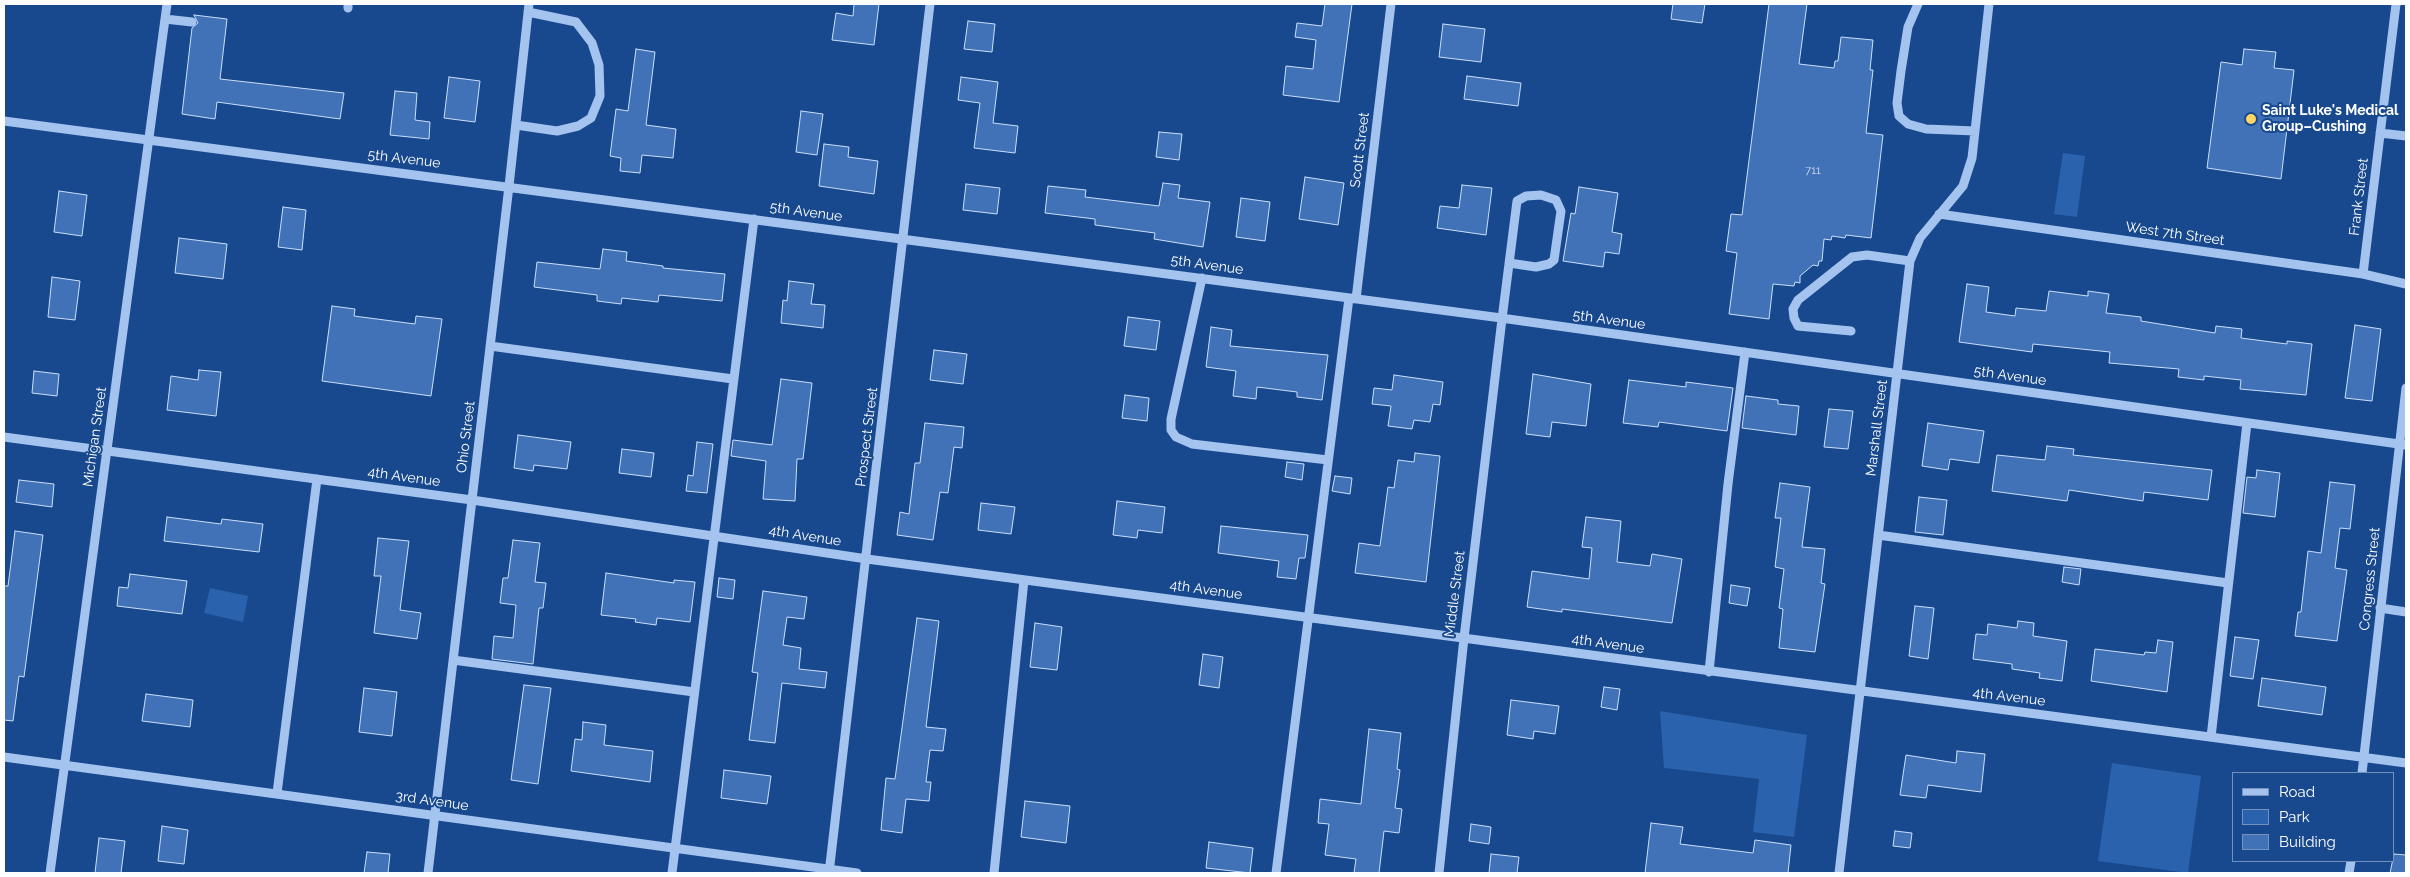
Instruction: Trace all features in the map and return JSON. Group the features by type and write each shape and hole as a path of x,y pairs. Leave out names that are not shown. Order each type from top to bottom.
{"street":[{"name":"Michigan Street","path":"50,873 168,4"},
{"name":"Prospect Street","path":"829,872 930,4"},
{"name":"Scott Street","path":"1276,873 1328,460 1352,298 1391,4"},
{"path":"1918,4 1908,27 1897,103 1899,116 1908,124 1926,129 1975,131"},
{"name":"Marshall Street","path":"1839,873 1910,261 1920,238 1963,186 1972,158 1989,4"},
{"name":"Frank Street","path":"2363,274 2396,4"},
{"path":"516,124 557,131 578,126 591,118 600,96 599,65 592,43 576,22 528,8"},
{"name":"Ohio Street","path":"428,873 510,186 528,8"},
{"path":"166,19 192,22"},
{"name":"5th Avenue","path":"4,121 1352,298 2402,445"},
{"path":"2380,133 2406,136"},
{"name":"Middle Street","path":"1439,873 1464,638 1502,319 1509,263 1517,201 1526,196 1541,195 1556,200 1561,211 1554,260 1549,264 1536,267 1509,263"},
{"name":"West 7th Street","path":"1939,214 2363,274 2406,284"},
{"path":"672,873 754,219"},
{"path":"1851,332 1798,326 1794,318 1794,309 1798,300 1852,257 1867,255 1910,261"},
{"path":"1202,278 1171,419 1171,430 1176,438 1192,444 1328,460"},
{"path":"490,346 734,379"},
{"path":"1709,672 1728,484 1745,352"},
{"name":"Congress Street","path":"2362,772 2380,608 2402,445 2406,388"},
{"path":"2211,737 2246,423"},
{"name":"4th Avenue","path":"4,437 472,500 866,559 2406,763"},
{"path":"278,794 317,479"},
{"path":"1878,535 2228,583"},
{"path":"994,873 1024,580"},
{"path":"2380,608 2406,612"},
{"path":"454,660 694,692"},
{"name":"3rd Avenue","path":"4,757 675,848 829,872 857,873"}],"green space":[{"path":"2063,153 2085,156 2077,217 2054,214"},
{"path":"210,588 248,596 243,622 204,613"},
{"path":"1660,711 1807,735 1794,837 1753,832 1759,779 1664,768"},
{"path":"2112,763 2201,776 2188,873 2098,861"}],"building":[{"path":"854,4 879,4 874,45 832,40 836,13 853,16"},
{"path":"1325,4 1352,4 1339,102 1283,95 1286,66 1313,69 1316,40 1295,37 1297,23 1322,26"},
{"path":"1673,4 1705,4 1702,23 1671,19"},
{"path":"1769,4 1807,4 1799,64 1834,68 1835,61 1838,61 1841,37 1873,40 1870,70 1873,70 1866,133 1883,135 1871,238 1846,235 1845,238 1832,236 1831,240 1824,239 1822,261 1819,261 1818,266 1813,265 1800,276 1800,283 1795,282 1794,286 1773,284 1769,319 1729,314 1737,253 1726,251 1731,214 1742,215"},
{"path":"194,15 227,19 220,79 344,93 340,119 217,102 215,119 182,114 192,28 198,23"},
{"path":"968,21 995,24 992,52 964,49"},
{"path":"1443,24 1485,29 1481,62 1439,57"},
{"path":"636,49 655,52 646,125 676,129 673,158 642,155 640,173 620,171 621,158 610,156 616,109 628,111"},
{"name":"Saint Luke's Medical Group–Cushing","path":"2244,49 2276,52 2274,68 2294,70 2281,179 2207,168 2221,62 2242,65"},
{"path":"1467,76 1521,83 1518,106 1464,99"},
{"path":"449,77 480,81 475,122 444,118"},
{"path":"961,77 998,82 993,123 1018,126 1015,153 974,148 980,103 958,100"},
{"path":"395,91 417,93 415,120 430,122 429,139 390,135"},
{"path":"801,111 823,114 817,155 796,152"},
{"path":"1159,132 1182,134 1179,160 1156,157"},
{"path":"824,144 849,147 848,157 878,161 874,194 819,186"},
{"path":"1305,177 1344,183 1338,225 1299,219"},
{"path":"1163,183 1180,185 1178,198 1210,202 1203,247 1154,239 1155,233 1095,225 1095,219 1045,213 1048,186 1086,190 1085,197 1159,206"},
{"path":"966,184 1000,188 997,214 963,210"},
{"path":"1462,185 1492,188 1486,235 1437,228 1440,206 1459,208"},
{"path":"1579,187 1618,193 1612,232 1622,234 1619,254 1605,252 1603,267 1563,261 1571,213 1575,214"},
{"path":"59,191 87,195 82,236 54,232"},
{"path":"1241,198 1270,202 1265,241 1236,237"},
{"path":"283,207 306,210 302,250 278,247"},
{"path":"179,238 227,244 223,279 175,273"},
{"path":"603,249 627,252 626,261 663,266 663,268 725,274 722,301 659,295 658,302 622,298 621,304 597,301 597,295 534,287 537,262 600,269"},
{"path":"52,277 80,281 75,320 48,317"},
{"path":"789,281 814,284 811,304 825,305 823,328 781,323 783,300 787,301"},
{"path":"1967,284 1989,287 1986,312 2015,316 2016,308 2046,311 2049,291 2088,296 2088,291 2109,294 2106,313 2141,317 2141,321 2215,333 2216,326 2242,329 2241,338 2287,344 2287,341 2312,344 2306,395 2240,389 2241,380 2204,376 2204,380 2178,377 2179,369 2109,363 2110,352 2033,344 2032,352 1959,342"},
{"path":"332,306 355,309 354,316 415,324 416,316 442,319 431,396 322,381"},
{"path":"1128,317 1160,321 1156,350 1124,346"},
{"path":"2355,325 2381,329 2372,401 2345,398"},
{"path":"1211,327 1232,330 1230,346 1328,355 1322,400 1297,397 1297,392 1257,387 1256,399 1233,396 1236,371 1206,367"},
{"path":"934,350 967,354 963,384 930,380"},
{"path":"199,370 221,372 216,416 167,410 171,376 198,380"},
{"path":"34,371 59,374 57,396 32,393"},
{"path":"1533,374 1591,384 1586,426 1552,422 1550,437 1526,434"},
{"path":"1394,375 1443,382 1440,405 1433,404 1430,422 1414,420 1412,429 1388,426 1391,406 1372,404 1374,388 1392,390"},
{"path":"781,379 812,383 803,459 797,459 795,501 763,499 766,461 731,456 733,440 772,445"},
{"path":"1629,380 1686,387 1686,382 1733,388 1727,431 1659,422 1658,427 1623,423"},
{"path":"1125,395 1149,398 1147,421 1122,418"},
{"path":"1746,396 1778,400 1778,404 1799,406 1796,435 1742,428"},
{"path":"1829,409 1853,411 1848,449 1824,447"},
{"path":"925,423 964,427 962,448 954,447 948,493 940,492 933,540 897,535 900,512 909,514 915,463 920,463"},
{"path":"1928,423 1984,431 1979,463 1950,459 1948,470 1922,466"},
{"path":"518,435 571,442 567,469 534,465 533,471 514,468"},
{"path":"697,442 713,444 707,493 686,491 688,475 693,476"},
{"path":"2047,446 2074,449 2073,455 2212,470 2208,500 2144,492 2143,501 2069,490 2067,501 1992,491 1997,455 2045,460"},
{"path":"622,449 654,453 651,477 619,473"},
{"path":"1415,453 1440,456 1426,582 1355,573 1359,543 1380,546 1388,487 1394,488 1398,460 1414,462"},
{"path":"1287,462 1304,464 1302,480 1285,477"},
{"path":"2257,470 2280,473 2275,517 2243,513 2247,477 2256,478"},
{"path":"1335,476 1352,478 1350,494 1332,491"},
{"path":"19,480 54,484 52,507 16,502"},
{"path":"2330,482 2355,485 2350,529 2340,528 2335,568 2347,570 2337,641 2295,636 2298,612 2301,612 2308,551 2321,553"},
{"path":"1780,483 1810,487 1802,547 1825,549 1821,583 1825,584 1815,652 1779,648 1783,609 1779,608 1784,569 1775,567 1781,518 1775,518"},
{"path":"1919,497 1947,500 1943,535 1915,532"},
{"path":"1117,501 1165,507 1162,533 1138,530 1137,538 1113,535"},
{"path":"981,503 1015,507 1011,534 978,530"},
{"path":"167,517 221,524 222,519 263,524 259,552 164,541"},
{"path":"1586,517 1621,521 1617,562 1650,566 1652,554 1682,559 1672,623 1562,609 1562,612 1527,607 1532,571 1589,579 1592,548 1582,547"},
{"path":"1221,526 1308,535 1305,558 1299,558 1296,579 1277,577 1279,561 1218,553"},
{"path":"15,531 43,535 24,677 19,676 13,721 4,720 4,586 8,586"},
{"path":"378,538 409,541 400,610 421,613 417,639 374,633 381,576 374,576"},
{"path":"513,540 540,543 535,582 546,583 543,608 539,608 533,664 492,659 494,636 513,638 516,605 500,603 503,578 508,578"},
{"path":"2064,567 2081,569 2079,585 2062,582"},
{"path":"606,573 674,583 674,580 695,582 690,622 657,618 656,625 635,622 636,619 601,615"},
{"path":"130,574 187,581 182,614 117,606 119,587 128,588"},
{"path":"719,578 735,580 733,599 717,597"},
{"path":"1731,585 1750,588 1747,606 1729,603"},
{"path":"763,591 807,597 804,619 787,617 783,645 801,648 799,669 827,672 825,688 782,683 775,743 749,740 758,673 752,672"},
{"path":"1915,606 1934,608 1928,659 1909,656"},
{"path":"917,618 939,621 926,727 946,729 943,751 930,750 926,782 931,782 929,801 906,799 902,833 881,830 886,778 895,779"},
{"path":"2018,621 2034,623 2033,636 2067,641 2062,681 2039,678 2040,673 2012,669 2012,664 1973,659 1976,634 1987,635 1988,624 2017,628"},
{"path":"1035,623 1062,627 1057,670 1030,667"},
{"path":"2235,637 2259,640 2253,679 2230,676"},
{"path":"2158,640 2173,642 2167,692 2091,681 2095,649 2144,655 2145,652 2156,653"},
{"path":"1203,654 1223,657 1219,688 1199,685"},
{"path":"2262,678 2326,687 2322,715 2258,706"},
{"path":"524,685 551,688 538,784 511,780"},
{"path":"1604,687 1620,689 1617,710 1601,707"},
{"path":"364,688 397,692 392,736 359,732"},
{"path":"146,694 193,700 190,727 142,721"},
{"path":"1511,700 1559,706 1555,734 1534,731 1533,739 1507,735"},
{"path":"583,722 606,725 604,745 653,751 650,782 571,771 575,739 582,740"},
{"path":"1369,729 1401,733 1397,769 1400,770 1395,808 1402,809 1399,833 1384,831 1379,873 1354,873 1356,859 1325,855 1329,824 1318,823 1320,799 1361,804"},
{"path":"1957,751 1985,754 1981,792 1928,785 1926,798 1900,795 1906,755 1956,763"},
{"path":"724,770 771,776 767,804 721,798"},
{"path":"1025,801 1070,806 1066,843 1021,837"},
{"path":"1651,823 1683,827 1680,844 1753,853 1755,840 1791,845 1788,873 1645,873"},
{"path":"1471,824 1491,827 1489,844 1469,841"},
{"path":"162,826 188,830 184,864 158,861"},
{"path":"1895,831 1912,833 1910,848 1893,846"},
{"path":"99,838 125,841 121,873 95,873"},
{"path":"1209,842 1253,848 1250,873 1206,868"},
{"path":"367,852 390,854 388,873 364,873"},
{"path":"1491,854 1519,857 1517,873 1489,873"},
{"path":"2395,854 2406,855 2406,873 2390,873 2392,862 2395,862"}],"place":[{"name":"Saint Luke's Medical Group–Cushing","path":"2251,119"}]}
